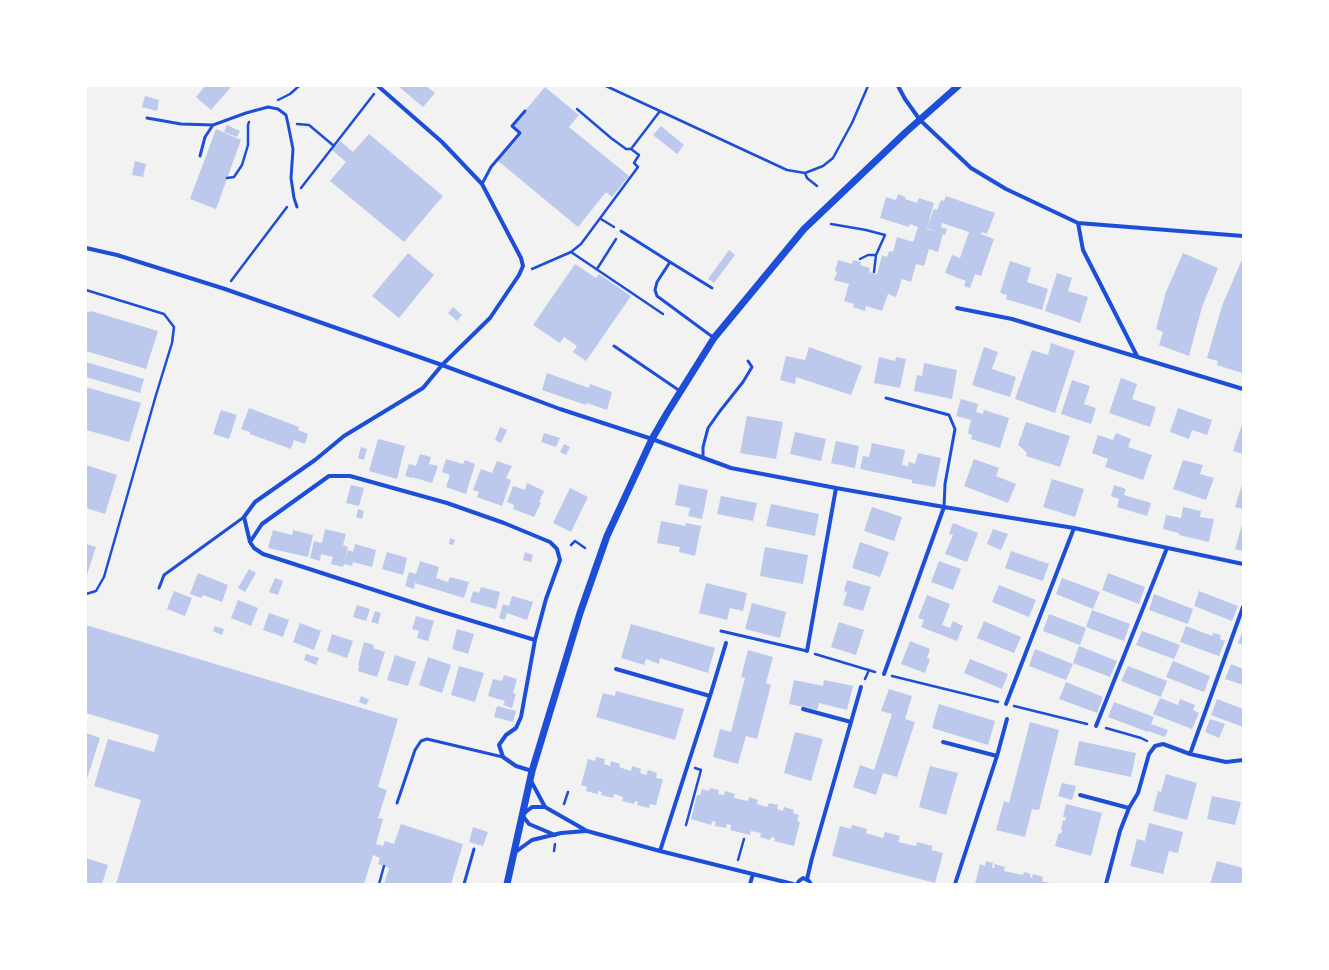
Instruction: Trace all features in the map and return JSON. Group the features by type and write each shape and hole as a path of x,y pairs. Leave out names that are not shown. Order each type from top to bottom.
{"street":[{"path":"898,86 920,120 971,168 1006,189 1078,224 1243,236"},
{"path":"506,884 532,770 580,614 607,536 652,439 714,338 804,229 958,86"},
{"path":"378,87 442,142 482,184 521,258 523,266 519,275 490,318 442,365 423,388 344,436 315,460 255,502 244,517 250,542 254,548 263,554 410,602 535,640"},
{"path":"1078,224 1083,250 1137,356"},
{"path":"86,248 117,255 225,289 442,365 560,409 652,439 731,468 944,507 1074,528 1243,564"},
{"path":"957,308 1012,319 1243,389"},
{"path":"250,542 262,524 329,476 350,476 448,503 550,542 558,549 560,560 535,640 521,717 516,728 506,734 499,745 502,757 516,766 532,770"},
{"path":"807,651 836,488"},
{"path":"884,674 944,507"},
{"path":"1006,704 1074,528"},
{"path":"1096,726 1167,548"},
{"path":"1190,754 1243,607"},
{"path":"660,851 726,643"},
{"path":"616,669 710,696"},
{"path":"807,879 861,687"},
{"path":"803,709 851,722"},
{"path":"955,884 1008,719"},
{"path":"943,742 996,756"},
{"path":"1106,884 1120,831 1129,808 1138,793 1149,754 1155,746 1163,744 1190,754 1226,762 1243,760"},
{"path":"530,779 545,807"},
{"path":"1080,795 1129,808"},
{"path":"522,815 532,807 545,807 587,831 793,884"},
{"path":"522,815 529,824 555,835"},
{"path":"513,854 532,840 555,835 587,831"},
{"path":"750,884 753,874"},
{"path":"797,884 803,878 807,879"},
{"path":"807,879 811,884"}],"lane":[{"path":"147,118 181,124 213,125 268,107 278,109 286,115 293,149 291,178 297,207"},
{"path":"482,184 490,167 520,133 512,126 525,111"},
{"path":"200,156 205,137 213,125"},
{"path":"621,231 712,288"},
{"path":"670,262 657,282 655,290 658,296 714,338"},
{"path":"614,346 681,392"},
{"path":"703,458 703,447 708,428 743,382 752,367 748,361"},
{"path":"886,398 949,415 955,429 945,484 944,507"},
{"path":"159,588 164,575 244,517"},
{"path":"721,631 807,651"},
{"path":"397,803 415,750 421,741 427,739 502,757"},
{"path":"464,884 474,849"}],"path":[{"path":"227,178 234,177 242,165 248,145 248,125 251,118 260,109 290,94 299,86"},
{"path":"606,86 787,170 805,173 823,166 833,158 852,123 868,86"},
{"path":"355,117 378,87"},
{"path":"519,275 571,252 581,244 601,219 638,167 634,163 639,155 631,149 626,149 577,109"},
{"path":"631,149 660,111"},
{"path":"288,124 309,125 334,146"},
{"path":"805,173 807,178 817,186"},
{"path":"597,269 621,231 601,219"},
{"path":"831,224 885,235 876,255 874,272"},
{"path":"571,252 666,316"},
{"path":"860,259 868,255 876,255"},
{"path":"86,290 164,314 174,327 172,343 104,577 96,591 86,594"},
{"path":"571,545 575,541 585,548"},
{"path":"807,651 884,674 1141,738 1155,746"},
{"path":"686,825 701,770 687,766"},
{"path":"564,804 568,792"},
{"path":"554,851 555,842"},
{"path":"379,884 384,866"}],"building":[{"path":"205,86 232,86 211,110 196,97"},
{"path":"398,86 426,86 435,93 423,107"},
{"path":"545,87 579,115 569,127 629,176 612,197 606,192 578,227 497,160 520,133 512,126"},
{"path":"145,96 159,100 157,111 142,107"},
{"path":"227,125 240,131 237,137 224,132"},
{"path":"661,126 684,145 677,154 653,135"},
{"path":"216,129 241,140 216,209 190,199"},
{"path":"369,134 443,196 404,242 330,181 346,162 332,150 340,141 353,152"},
{"path":"135,161 146,164 143,177 132,175"},
{"path":"898,194 905,197 905,199 917,203 919,198 934,203 927,227 934,209 937,210 941,200 944,201 946,196 995,213 987,234 982,232 981,234 994,239 981,276 975,274 970,288 964,286 966,281 945,273 952,255 960,258 969,232 942,223 941,227 947,229 945,235 943,234 938,252 929,249 924,266 916,264 911,282 902,279 896,297 888,294 882,311 866,306 865,311 853,307 854,304 844,301 849,284 834,280 837,272 835,271 838,260 852,264 853,260 861,262 860,265 870,268 869,272 877,274 882,255 887,257 889,251 893,252 897,237 913,242 918,227 910,224 909,227 880,218 886,197 896,200"},
{"path":"729,250 735,255 714,283 708,279"},
{"path":"408,253 434,275 399,318 372,296"},
{"path":"1183,253 1218,268 1202,307 1189,356 1159,345 1163,332 1156,329 1166,292"},
{"path":"1243,257 1242,373 1217,365 1218,361 1207,358 1222,306"},
{"path":"1010,261 1031,268 1027,282 1048,289 1042,310 1006,299 1007,295 1000,293"},
{"path":"575,264 596,278 599,274 631,296 586,361 573,352 577,346 564,337 560,343 533,325"},
{"path":"1057,273 1072,278 1068,291 1088,297 1080,323 1045,311"},
{"path":"453,307 462,315 457,321 448,313"},
{"path":"86,311 91,311 158,331 146,369 86,351"},
{"path":"1051,343 1075,351 1055,413 1015,399 1032,350 1048,355"},
{"path":"809,347 862,366 851,395 796,377 795,384 780,380 786,356 805,360"},
{"path":"984,347 998,352 992,369 1016,377 1010,397 972,385"},
{"path":"879,357 895,361 896,357 906,359 900,388 874,383"},
{"path":"86,362 144,379 140,393 86,377"},
{"path":"924,363 957,370 952,399 914,391 917,375 922,376"},
{"path":"547,373 589,388 590,384 612,392 607,410 587,403 586,405 542,390"},
{"path":"1121,378 1137,384 1132,399 1156,407 1150,427 1109,413"},
{"path":"1072,380 1090,386 1084,404 1096,408 1091,424 1061,414"},
{"path":"86,387 141,403 129,442 86,430"},
{"path":"961,399 978,404 976,412 983,414 984,410 1009,418 1000,448 971,439 972,435 968,432 971,420 956,416"},
{"path":"249,408 299,427 298,430 308,434 305,444 294,440 291,449 250,434 250,432 241,429"},
{"path":"1178,408 1212,420 1207,435 1192,430 1189,439 1170,432"},
{"path":"221,410 237,415 229,439 213,434"},
{"path":"747,416 783,422 776,459 740,453"},
{"path":"1243,421 1243,454 1233,451"},
{"path":"1026,422 1070,436 1060,467 1026,456 1027,453 1018,445"},
{"path":"500,427 507,430 501,443 495,440"},
{"path":"795,432 826,439 821,461 790,454"},
{"path":"544,433 560,438 556,447 541,442"},
{"path":"1116,433 1131,439 1128,447 1152,455 1143,480 1105,467 1108,459 1092,453 1098,435 1113,440"},
{"path":"378,439 405,446 397,479 369,471"},
{"path":"836,441 859,446 855,468 831,463"},
{"path":"872,443 905,450 902,465 908,466 909,462 915,464 918,453 941,458 935,487 912,483 912,480 860,469 863,456 869,457"},
{"path":"564,444 570,447 566,455 560,452"},
{"path":"361,447 367,449 364,460 358,458"},
{"path":"420,454 431,457 429,464 438,466 432,483 405,476 409,464 416,466"},
{"path":"446,459 463,464 465,460 475,464 466,494 446,487 450,475 442,472"},
{"path":"974,459 999,468 996,476 1016,484 1008,503 964,486"},
{"path":"1183,460 1203,465 1200,474 1214,478 1206,500 1173,489"},
{"path":"497,461 512,466 506,478 511,480 502,506 477,497 479,492 473,490 481,469 492,473"},
{"path":"86,465 117,475 105,514 86,508"},
{"path":"1052,479 1084,489 1075,517 1043,507"},
{"path":"1243,481 1243,509 1235,507"},
{"path":"527,483 544,491 539,502 541,503 534,517 513,509 514,505 507,502 513,486 525,490"},
{"path":"679,484 708,490 702,519 688,516 690,508 675,505"},
{"path":"351,485 364,488 359,506 346,503"},
{"path":"1114,485 1126,489 1124,495 1151,503 1147,516 1117,507 1119,499 1111,496"},
{"path":"570,488 588,497 571,532 553,523"},
{"path":"721,496 757,503 753,521 717,514"},
{"path":"771,504 819,514 815,536 766,526"},
{"path":"872,507 902,517 894,541 864,531"},
{"path":"1183,507 1201,511 1200,517 1214,519 1209,542 1179,535 1179,533 1163,529 1166,515 1181,518"},
{"path":"358,509 364,511 362,519 356,517"},
{"path":"661,521 685,526 686,523 701,526 695,556 679,552 680,547 657,543"},
{"path":"1243,521 1243,551 1235,549"},
{"path":"953,523 978,533 967,562 945,554 953,535 949,534"},
{"path":"325,529 346,534 343,545 348,547 344,562 348,550 353,552 355,544 376,550 372,567 353,562 352,566 344,564 343,567 331,564 333,557 321,554 320,561 310,558 314,541 322,543"},
{"path":"993,529 1008,534 1001,550 987,544"},
{"path":"273,530 292,535 293,530 313,535 308,557 268,548"},
{"path":"450,538 455,540 453,545 449,544"},
{"path":"860,542 889,552 880,577 852,568"},
{"path":"86,544 96,547 86,578"},
{"path":"765,547 808,555 803,584 760,576"},
{"path":"1011,551 1049,564 1043,581 1005,568"},
{"path":"387,552 407,558 403,575 382,569"},
{"path":"525,552 533,555 531,562 523,560"},
{"path":"420,561 439,567 436,578 448,582 450,577 469,582 464,598 415,583 414,589 405,586 409,572 416,574"},
{"path":"939,561 961,569 953,590 931,582"},
{"path":"249,569 256,573 245,592 238,588"},
{"path":"198,573 228,585 222,602 203,595 201,598 190,594"},
{"path":"1108,573 1145,587 1139,604 1102,590"},
{"path":"275,578 283,581 278,595 269,592"},
{"path":"1062,578 1100,592 1093,609 1056,594"},
{"path":"847,580 871,587 863,611 843,605 847,592 844,591"},
{"path":"706,583 747,593 743,611 730,608 727,620 699,613"},
{"path":"999,585 1036,600 1029,617 992,602"},
{"path":"481,587 500,592 496,609 470,602 473,591 479,593"},
{"path":"174,591 192,598 185,616 167,609"},
{"path":"1199,591 1238,606 1232,621 1194,606"},
{"path":"1154,594 1193,609 1188,624 1149,610"},
{"path":"927,595 950,604 942,625 950,628 953,621 963,626 957,641 921,627 924,620 918,618"},
{"path":"512,596 533,602 527,620 507,613 505,620 499,618 503,604 509,606"},
{"path":"238,600 258,608 251,626 231,618"},
{"path":"752,603 786,612 780,638 745,629"},
{"path":"357,605 370,609 366,621 353,617"},
{"path":"1092,610 1130,624 1124,641 1086,627"},
{"path":"375,611 381,613 378,624 371,622"},
{"path":"269,613 289,620 283,637 263,630"},
{"path":"1049,614 1086,628 1080,645 1043,631"},
{"path":"416,616 434,621 428,641 417,638 419,631 412,629"},
{"path":"984,621 1021,637 1014,653 977,638"},
{"path":"839,622 864,630 856,655 831,647"},
{"path":"300,623 321,631 314,650 293,642"},
{"path":"631,624 715,648 708,673 660,658 659,664 646,659 644,665 621,658"},
{"path":"86,625 398,719 378,787 387,790 378,818 383,819 376,844 383,846 385,841 394,844 401,824 463,844 451,884 384,884 389,868 378,864 380,858 373,855 364,884 116,884 141,800 94,786 108,739 154,752 159,735 86,713"},
{"path":"215,626 224,629 222,635 213,631"},
{"path":"1186,626 1212,636 1213,633 1221,635 1220,639 1225,641 1219,656 1180,642"},
{"path":"457,629 474,634 468,654 452,649"},
{"path":"1243,630 1243,645 1238,643"},
{"path":"1142,631 1180,645 1174,659 1136,645"},
{"path":"332,634 353,641 347,658 327,651"},
{"path":"910,641 930,649 927,658 930,659 925,673 901,664"},
{"path":"364,642 374,645 373,648 385,652 377,677 358,671 358,665"},
{"path":"1079,646 1117,661 1110,677 1073,663"},
{"path":"1035,649 1073,664 1066,680 1029,666"},
{"path":"748,650 773,657 766,683 771,685 757,739 746,736 738,764 713,757 720,729 731,732 745,678 741,677"},
{"path":"306,654 319,658 316,665 304,660"},
{"path":"395,655 416,662 408,686 387,680"},
{"path":"428,657 451,665 442,693 419,685"},
{"path":"970,659 1008,674 1002,689 964,673"},
{"path":"1173,661 1210,676 1204,692 1166,677"},
{"path":"1231,664 1243,669 1243,685 1225,679"},
{"path":"459,666 484,673 475,702 451,695"},
{"path":"1128,666 1167,681 1161,697 1121,681"},
{"path":"504,675 517,679 513,693 516,694 512,708 503,705 505,701 488,696 493,679 502,681"},
{"path":"794,680 823,686 824,680 853,686 847,710 819,703 817,710 789,704"},
{"path":"1066,682 1103,697 1097,713 1059,699"},
{"path":"889,689 912,696 905,719 915,722 897,777 883,773 876,795 853,787 860,765 874,770 892,714 881,711"},
{"path":"616,691 684,709 675,740 596,717 603,693 615,696"},
{"path":"361,696 369,700 366,705 359,702"},
{"path":"1160,698 1178,705 1180,699 1195,705 1193,710 1199,713 1192,729 1153,714"},
{"path":"1217,699 1243,709 1243,727 1211,715"},
{"path":"1114,702 1154,717 1151,724 1168,730 1165,737 1108,717"},
{"path":"939,704 995,721 988,745 932,728"},
{"path":"497,706 516,711 513,722 494,717"},
{"path":"1210,719 1225,724 1219,738 1205,732"},
{"path":"1030,722 1059,730 1039,810 1032,809 1025,837 996,830 1004,801 1009,803"},
{"path":"795,732 823,739 811,781 784,773"},
{"path":"86,733 100,738 86,782"},
{"path":"1079,741 1136,753 1131,777 1074,765"},
{"path":"596,757 605,759 604,764 610,766 611,761 620,764 619,767 631,771 632,766 641,769 640,773 646,775 648,770 657,773 656,778 663,779 656,805 650,804 649,808 637,805 638,802 635,801 634,804 622,801 623,797 614,794 613,798 601,795 602,792 598,791 598,794 586,791 587,787 581,785 588,759 595,761"},
{"path":"930,766 958,773 946,815 919,807"},
{"path":"1166,774 1197,783 1187,820 1153,811 1158,791 1161,792"},
{"path":"1062,783 1076,786 1072,800 1058,796"},
{"path":"710,788 719,790 718,794 724,795 725,791 735,794 734,798 748,801 749,797 758,800 757,804 767,807 769,803 778,805 777,809 783,811 784,807 794,810 793,813 799,815 797,821 800,822 794,846 774,841 775,838 771,837 770,840 760,837 761,833 751,831 750,835 730,830 731,825 727,824 726,828 715,826 716,822 712,821 711,825 691,819 697,795 700,795 702,789 709,791"},
{"path":"1212,796 1241,802 1235,825 1207,819"},
{"path":"1066,804 1102,813 1091,856 1055,846 1059,833 1061,834 1062,831 1063,820 1065,821 1066,817 1063,817"},
{"path":"1149,823 1183,832 1178,853 1169,851 1163,874 1130,866 1137,839 1145,841"},
{"path":"852,825 867,829 866,833 883,838 885,832 900,836 898,842 916,846 917,842 933,846 931,850 943,853 935,883 832,856 840,826 851,829"},
{"path":"473,827 488,832 483,846 469,842"},
{"path":"86,858 108,865 102,884 86,884"},
{"path":"986,861 993,863 992,868 994,868 995,864 1005,867 1004,871 1023,875 1024,872 1031,874 1030,877 1032,878 1033,874 1043,877 1042,881 1053,884 975,884 980,864 985,866"},
{"path":"1217,861 1243,868 1243,884 1210,884"}]}
